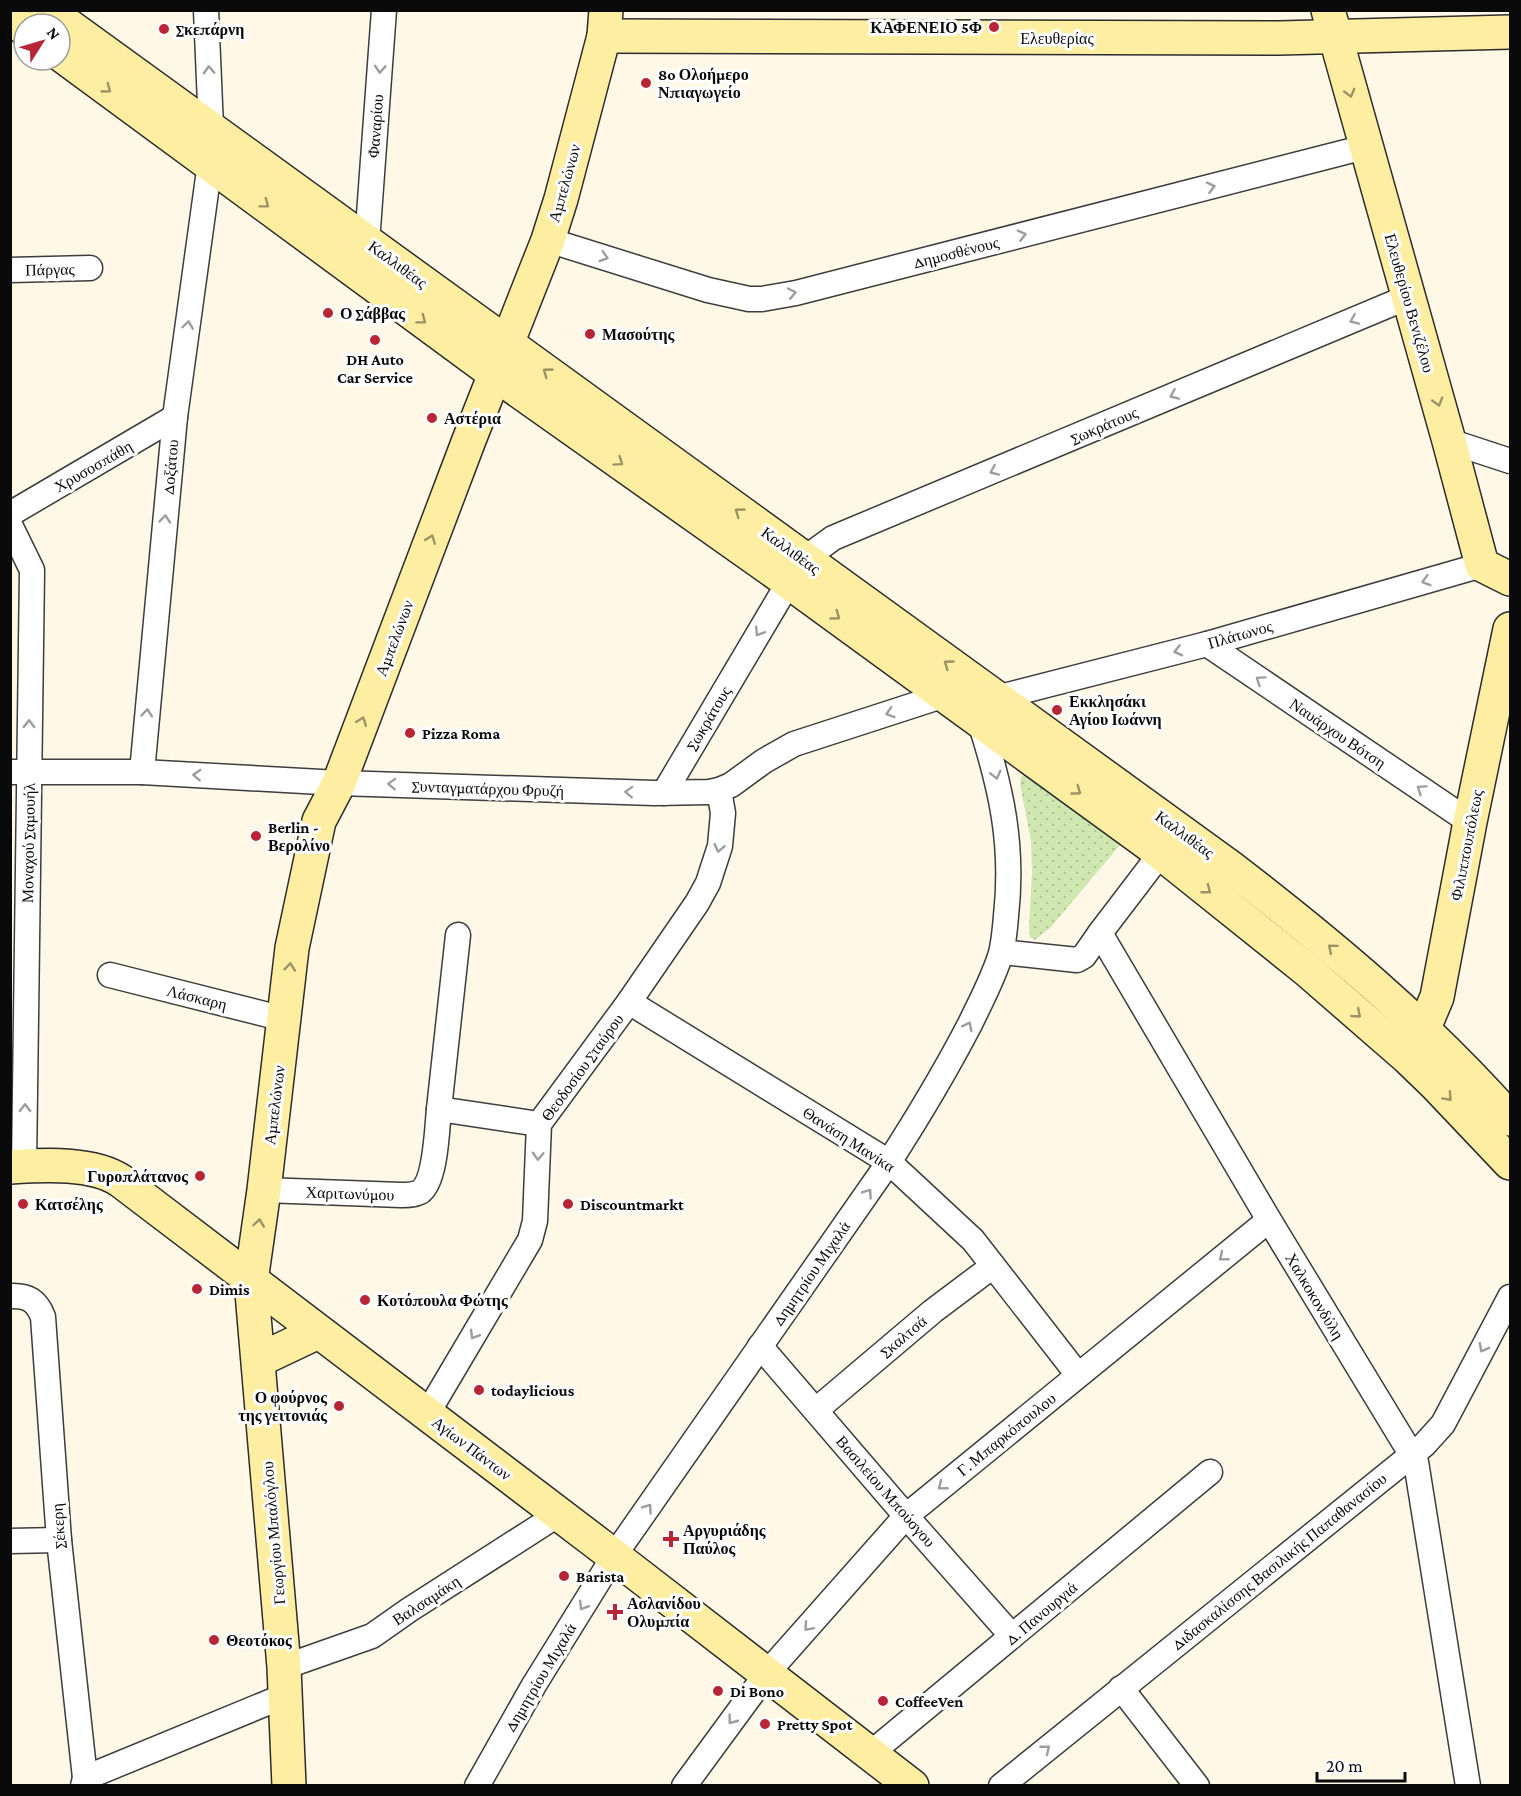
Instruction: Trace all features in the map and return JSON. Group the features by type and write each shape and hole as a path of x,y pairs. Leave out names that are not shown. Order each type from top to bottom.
{"street":[{"path":"206,10 211,128"},
{"name":"Φαναρίου","path":"367,242 384,10"},
{"name":"Ελευθερίας","path":"605,23 1279,38 1332,24 1510,32"},
{"name":"Αμπελώνων","path":"251,1281 292,948 319,821 339,783 548,240 561,199 605,23"},
{"name":"Ελευθερίου Βενιζέλου","path":"1332,24 1449,441 1496,572"},
{"name":"Καλλιθέας","path":"72,52 211,128 507,344 796,570 945,695 987,709 1307,970 1407,1057 1510,1163"},
{"name":"Καλλιθέας","path":"72,63 495,374 796,570 987,709 1239,873 1334,950 1424,1028 1510,1119"},
{"name":"Δημοσθένους","path":"548,240 708,290 749,299 762,299 796,293 1365,147"},
{"name":"Δοξάτου","path":"142,772 175,417 210,163"},
{"name":"Πάργας","path":"10,270 90,268"},
{"name":"Σωκράτους","path":"664,793 796,570 833,538 1408,297"},
{"name":"Χρυσοσπάθη","path":"10,514 175,417"},
{"path":"1449,441 1510,461"},
{"name":"Μοναχού Σαμουήλ","path":"10,525 32,570 19,771 17,1167"},
{"name":"Πλάτωνος","path":"987,709 1207,644 1496,572"},
{"name":"Φιλιππουπόλεως","path":"1407,1057 1424,1028 1437,997 1510,629"},
{"name":"Ναυάρχου Βότση","path":"1207,644 1470,822"},
{"name":"Συνταγματάρχου Φρυζή","path":"19,771 142,772 339,783 664,793 719,790 731,785 764,761 794,744 945,695"},
{"name":"Δημητρίου Μιχαλά","path":"477,1785 534,1685 614,1556 890,1162 928,1102 982,999 1002,952 1008,900 1009,859 1007,830 992,759 987,709"},
{"name":"Θεοδοσίου Σταύρου","path":"427,1414 530,1240 535,1221 540,1124 687,920 708,883 720,846 723,813 719,790"},
{"path":"1002,952 1077,960 1084,956 1161,853"},
{"name":"Χαλκοκονδύλη","path":"1100,933 1269,1220 1416,1462 1468,1785"},
{"name":"Χαριτωνύμου","path":"264,1190 401,1195 422,1191 430,1176 440,1109 458,935"},
{"name":"Λάσκαρη","path":"110,975 285,1019"},
{"name":"Θανάση Μανίκα","path":"629,1002 890,1162 973,1240 1078,1375"},
{"path":"440,1109 540,1124"},
{"name":"Αγίων Πάντων","path":"17,1167 88,1168 114,1176 912,1785"},
{"name":"Γ. Μπαρκόπουλου","path":"684,1785 767,1673 906,1516 1269,1220"},
{"name":"Σκαλτσά","path":"816,1410 933,1311 993,1266"},
{"name":"Γεωργίου Μπαλόγλου","path":"251,1281 284,1682 289,1785"},
{"name":"Σέκερη","path":"10,1296 19,1295 30,1298 38,1305 43,1317 59,1540 83,1782 284,1682"},
{"name":"Διδασκαλίσσης Βασιλικής Παπαθανασίου","path":"1001,1785 1424,1445 1443,1424 1510,1296"},
{"path":"259,1360 318,1332"},
{"name":"Βασιλείου Μπούσγου","path":"760,1346 1012,1636"},
{"name":"Δ. Πανουργιά","path":"871,1753 1210,1472"},
{"name":"Βαλσαμάκη","path":"284,1682 372,1636 559,1514"},
{"path":"10,1541 59,1540"},
{"path":"1121,1688 1197,1785"}],"green space":[{"path":"1026,774 1121,840 1120,845 1051,927 1035,940 1030,937 1029,928 1031,841 1020,784 1021,777"}],"place":[{"name":"ΚΑΦΕΝΕΙΟ 5Φ","path":"994,27"},
{"name":"Σκεπάρνη","path":"164,29"},
{"name":"8o Ολοήμερο Νπιαγωγείο","path":"646,83"},
{"name":"Ο Σάββας","path":"328,313"},
{"name":"Μασούτης","path":"590,334"},
{"name":"DH Auto Car Service","path":"375,340"},
{"name":"Αστέρια","path":"432,418"},
{"name":"Εκκλησάκι Αγίου Ιωάννη","path":"1057,710"},
{"name":"Pizza Roma","path":"410,733"},
{"name":"Berlin - Βερολίνο","path":"256,836"},
{"name":"Γυροπλάτανος","path":"200,1176"},
{"name":"Κατσέλης","path":"23,1204"},
{"name":"Discountmarkt","path":"568,1204"},
{"name":"Dimis","path":"197,1289"},
{"name":"Κοτόπουλα Φώτης","path":"365,1300"},
{"name":"todaylicious","path":"479,1390"},
{"name":"Ο φούρνος της γειτονιάς","path":"339,1406"},
{"name":"Αργυριάδης Παύλος","path":"671,1539"},
{"name":"Barista","path":"564,1576"},
{"name":"Ασλανίδου Ολυμπία","path":"615,1612"},
{"name":"Θεοτόκος","path":"214,1640"},
{"name":"Di Bono","path":"718,1691"},
{"name":"CoffeeVen","path":"883,1701"},
{"name":"Pretty Spot","path":"765,1724"}]}
